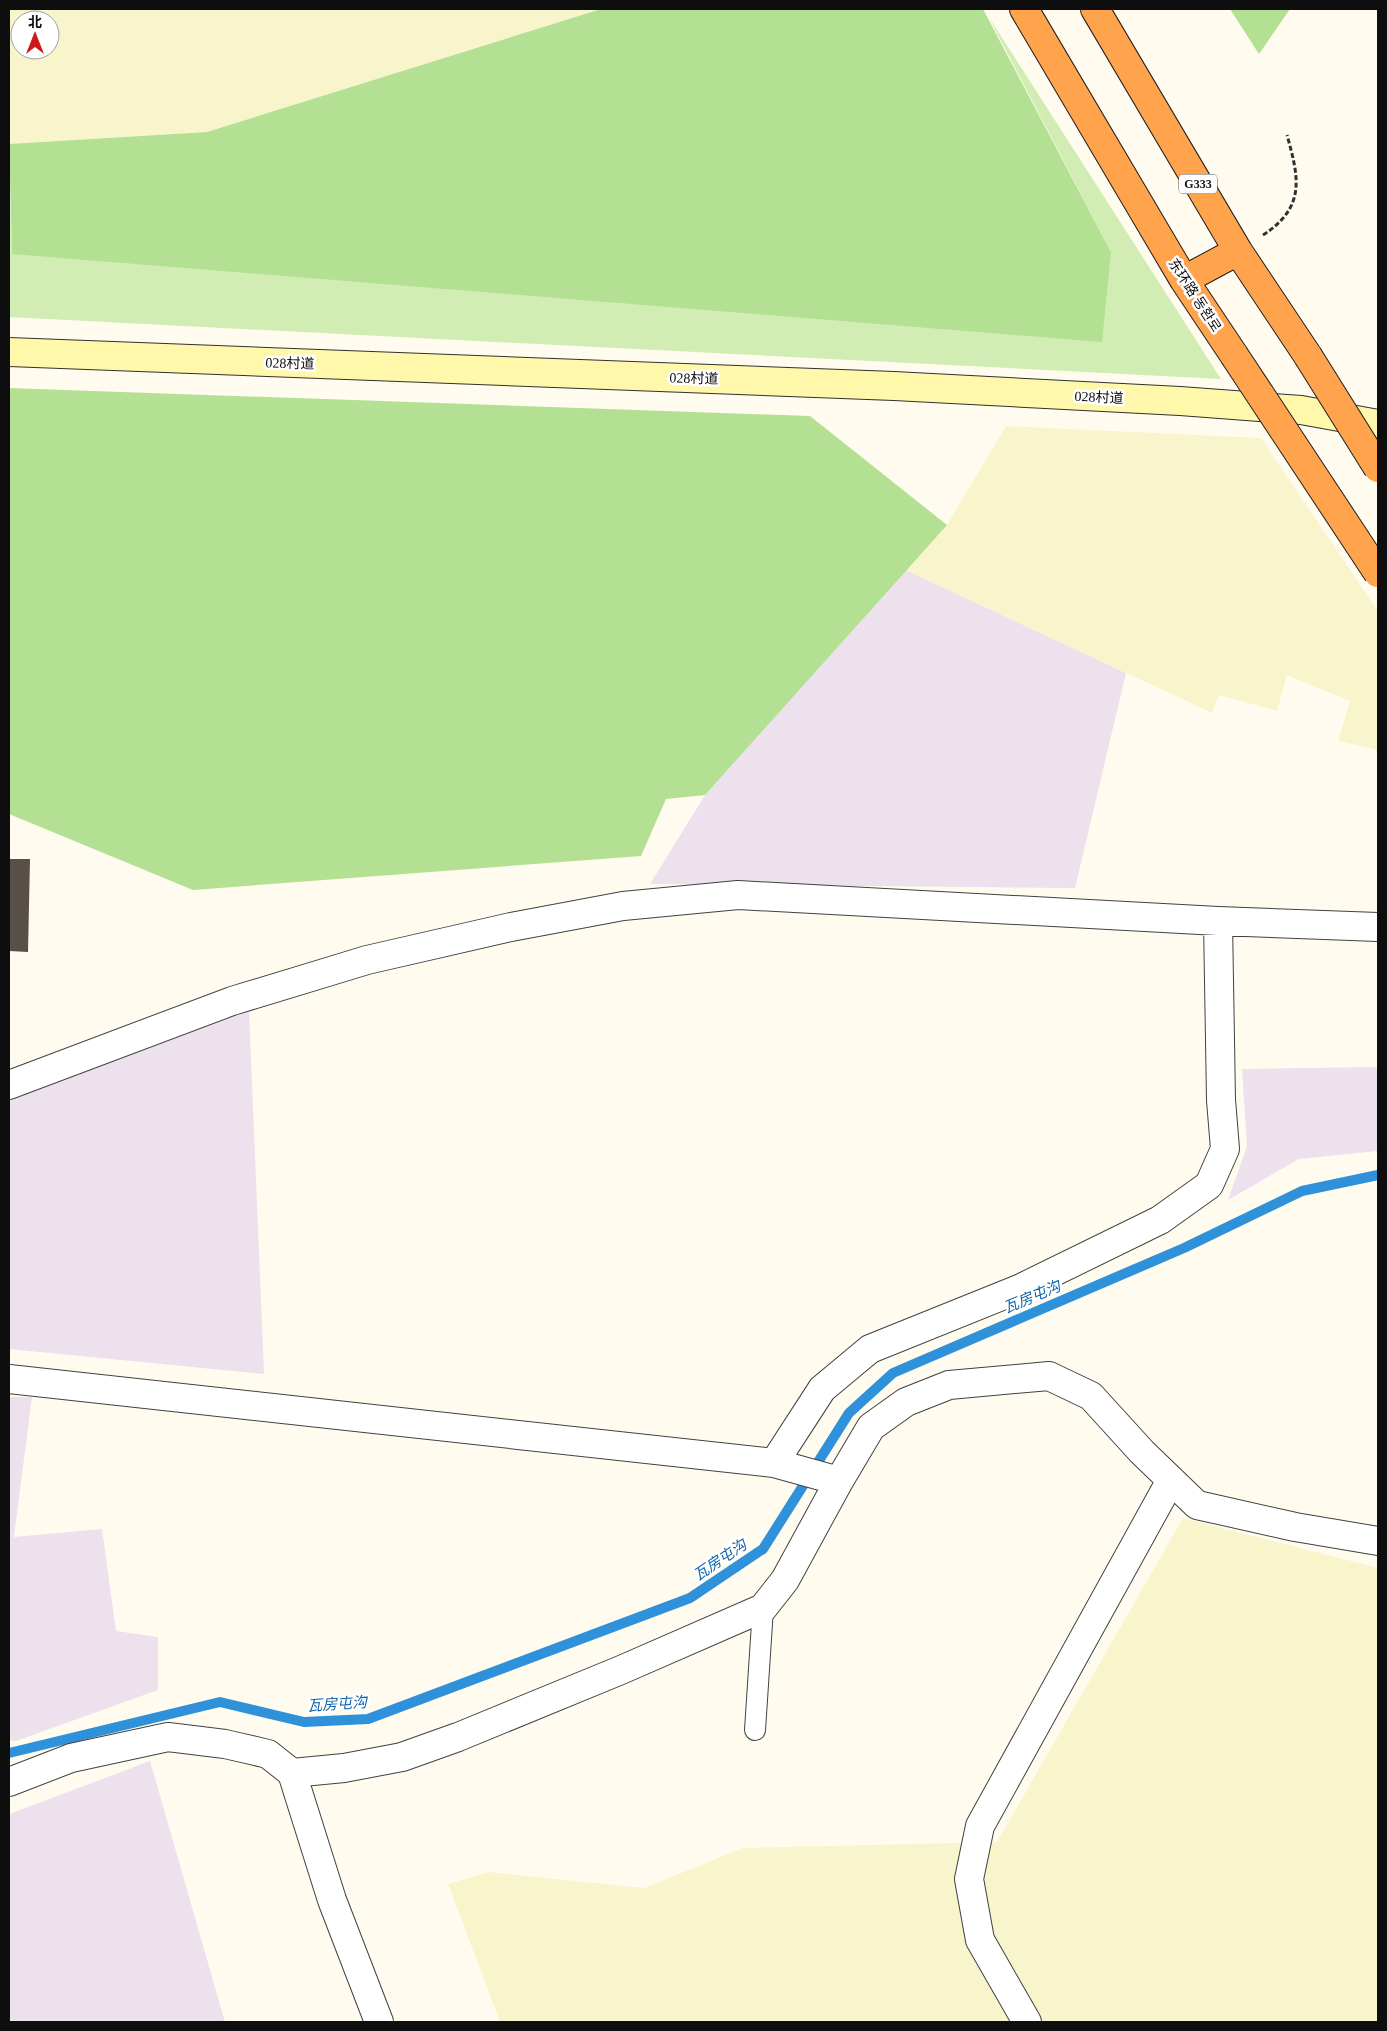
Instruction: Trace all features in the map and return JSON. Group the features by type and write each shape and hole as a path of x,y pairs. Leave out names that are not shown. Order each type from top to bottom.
{"highway":[{"name":"东环路 동환로","path":"1024,9 1184,280 1378,573"},
{"name":"G333","path":"1094,9 1238,252 1308,356 1378,468"},
{"path":"1184,280 1238,252"}],"street":[{"name":"028村道","path":"9,352 954,389 1180,401 1301,410 1378,424"},
{"path":"9,1086 232,1001 367,960 511,927 623,906 738,895 1218,921 1378,927"},
{"path":"782,1465 822,1390 870,1349 1018,1289 1160,1220 1208,1185 1224,1149 1221,1100 1218,921"},
{"path":"292,1772 344,1768 402,1757 458,1737 621,1670 763,1608 785,1580 831,1479 871,1427 906,1402 948,1385 1049,1376 1091,1396 1142,1452 1197,1506 1378,1542"},
{"path":"9,1379 782,1465 831,1479"},
{"path":"1027,2022 980,1940 969,1878 980,1826 1171,1480"},
{"path":"9,1782 70,1758 168,1737 225,1744 268,1754 292,1772 332,1900 379,2022"}],"lane":[{"path":"755,1730 763,1608"}],"path":[{"path":"1238,252 1273,229 1285,218 1292,206 1297,190 1297,168 1287,136"}],"shaded area":[{"path":"9,9 601,9 207,132 9,144"},
{"path":"1006,426 1261,438 1378,611 1378,750 1338,741 1350,701 1287,675 1277,711 1219,695 1212,713 906,570 947,525"},
{"path":"906,570 1126,673 1075,888 650,884 705,795"},
{"path":"249,1010 264,1374 9,1349 9,1099"},
{"path":"1378,1067 1378,1151 1299,1159 1228,1200 1247,1146 1242,1069"},
{"path":"9,1397 32,1397 14,1537 102,1529 116,1631 158,1637 158,1690 16,1741 9,1740"},
{"path":"1183,1518 1378,1568 1378,2022 500,2022 448,1884 489,1872 644,1888 743,1848 997,1842"},
{"path":"150,1761 225,2022 9,2022 9,1814"}],"green space":[{"path":"601,9 983,9 1111,252 1102,342 12,254 9,144 207,132"},
{"path":"1230,9 1290,9 1259,54"},
{"path":"988,16 1221,379 9,317 9,168 12,254 1111,252"},
{"path":"9,388 810,416 947,525 705,795 666,799 641,856 193,890 9,814"}],"building":[{"path":"9,859 30,859 28,952 9,951"}],"waterway":[{"name":"瓦房屯沟","path":"9,1753 220,1702 304,1722 368,1719 690,1598 763,1549 849,1413 893,1373 1184,1248 1302,1191 1378,1175"}]}
